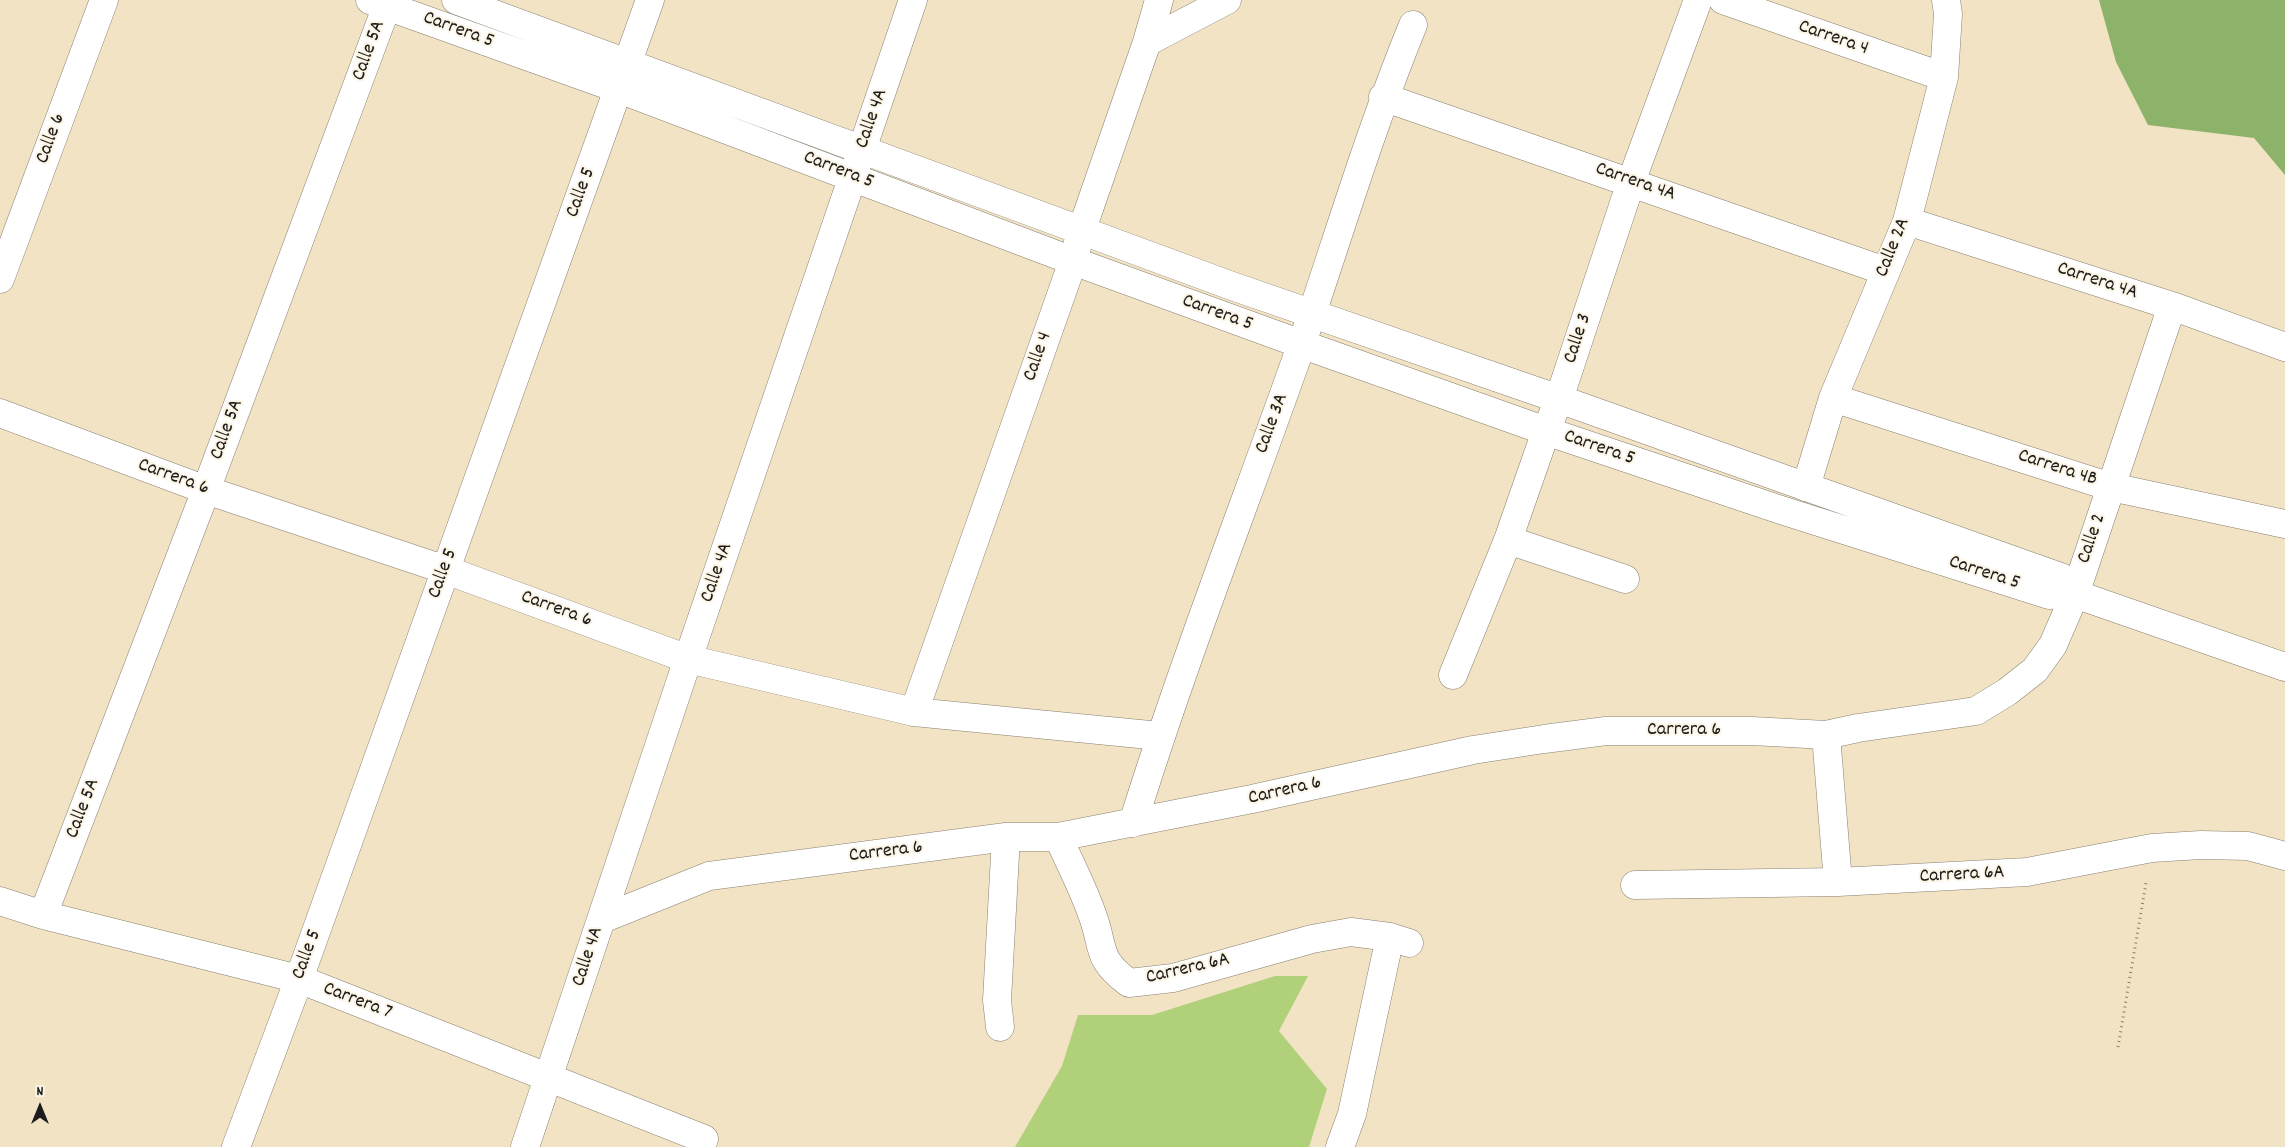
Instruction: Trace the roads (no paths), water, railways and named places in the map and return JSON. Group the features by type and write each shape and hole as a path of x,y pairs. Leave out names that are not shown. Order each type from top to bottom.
{"street":[{"name":"Calle 6","path":"0,279 104,0"},
{"name":"Carrera 5","path":"456,0 854,177 1073,261 1546,431 1781,510 2049,595 2074,594 2285,667"},
{"name":"Calle 5","path":"236,1147 299,979 650,0"},
{"name":"Calle 4A","path":"525,1147 688,659 913,0"},
{"name":"Calle 4","path":"914,712 1073,261 1080,232 1147,42 1159,0"},
{"path":"1147,42 1227,0"},
{"name":"Calle 3","path":"1453,675 1508,540 1559,399 1631,182 1698,0"},
{"name":"Carrera 4","path":"1723,0 1944,77"},
{"name":"Calle 2A","path":"1806,487 1833,398 1907,221 1944,77 1948,14 1946,0"},
{"name":"Carrera 5","path":"382,2 862,151 1311,315 1559,399 2063,578 2074,594"},
{"name":"Calle 5A","path":"43,916 206,490 382,2"},
{"name":"Calle 3A","path":"1133,823 1160,736 1311,315 1383,97 1413,25"},
{"name":"Carrera 4A","path":"1383,97 1885,271"},
{"name":"Carrera 4A","path":"1907,221 2172,306 2285,347"},
{"name":"Calle 2","path":"1976,711 2007,692 2035,670 2053,645 2074,594 2172,306"},
{"name":"Carrera 4B","path":"1833,398 2111,487 2285,524"},
{"name":"Carrera 6","path":"0,413 206,490 446,570 688,659 914,712 1160,736"},
{"path":"1508,540 1625,579"},
{"name":"Carrera 6","path":"602,919 709,876 1006,837 1058,837 1252,799 1464,752 1544,739 1625,731 1752,731 1826,735 1858,728 1976,711"},
{"path":"1826,735 1838,882"},
{"path":"1000,1027 997,1000 1006,837"},
{"name":"Carrera 6A","path":"1058,837 1093,916 1100,949 1112,971 1129,983 1173,978 1312,939 1351,932 1399,940 1352,1114 1340,1147"},
{"name":"Carrera 6A","path":"1635,885 1838,882 2028,872 2152,848 2201,845 2248,846 2285,856"},
{"name":"Carrera 7","path":"0,901 43,916 299,979 549,1077 702,1143"}]}
